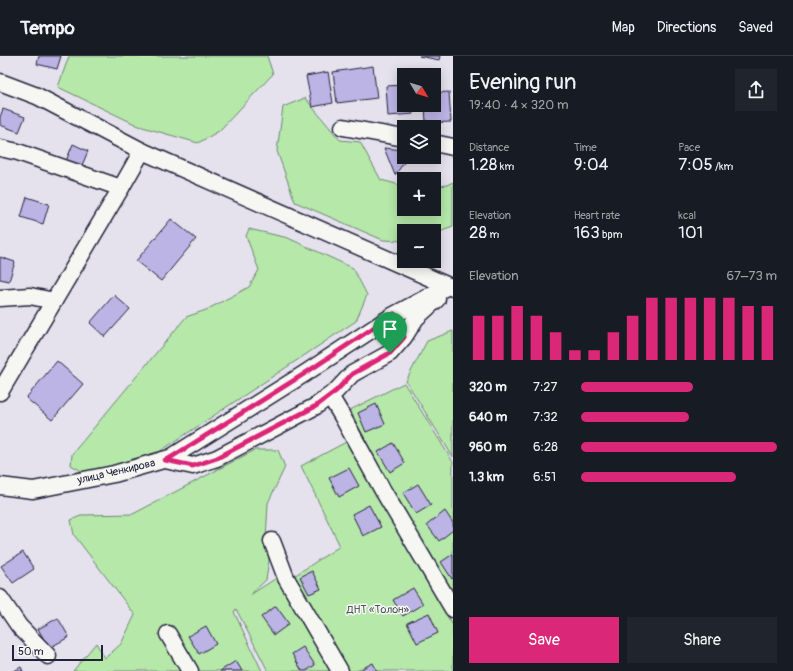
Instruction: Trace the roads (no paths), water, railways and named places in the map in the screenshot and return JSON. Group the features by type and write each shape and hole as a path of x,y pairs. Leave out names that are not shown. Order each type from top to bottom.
{"street":[{"path":"0,82 38,96 142,151 451,286 416,318 404,337 390,353 352,374 336,391 316,406 217,458 193,466 165,460"},
{"path":"343,127 397,137"},
{"path":"441,144 453,147"},
{"path":"0,148 18,152 121,188"},
{"path":"0,392 142,151"},
{"name":"улица Ченкирова","path":"0,486 33,490 114,474 170,458 394,314 451,286"},
{"path":"0,298 30,296 54,301"},
{"path":"394,314 404,337"},
{"path":"330,396 382,489 453,609"},
{"path":"272,541 286,578 340,671"},
{"path":"0,598 19,626 48,656"},
{"path":"168,634 190,671"}],"park label":[{"name":"ДНТ «Толон»","path":"378,609"}]}
